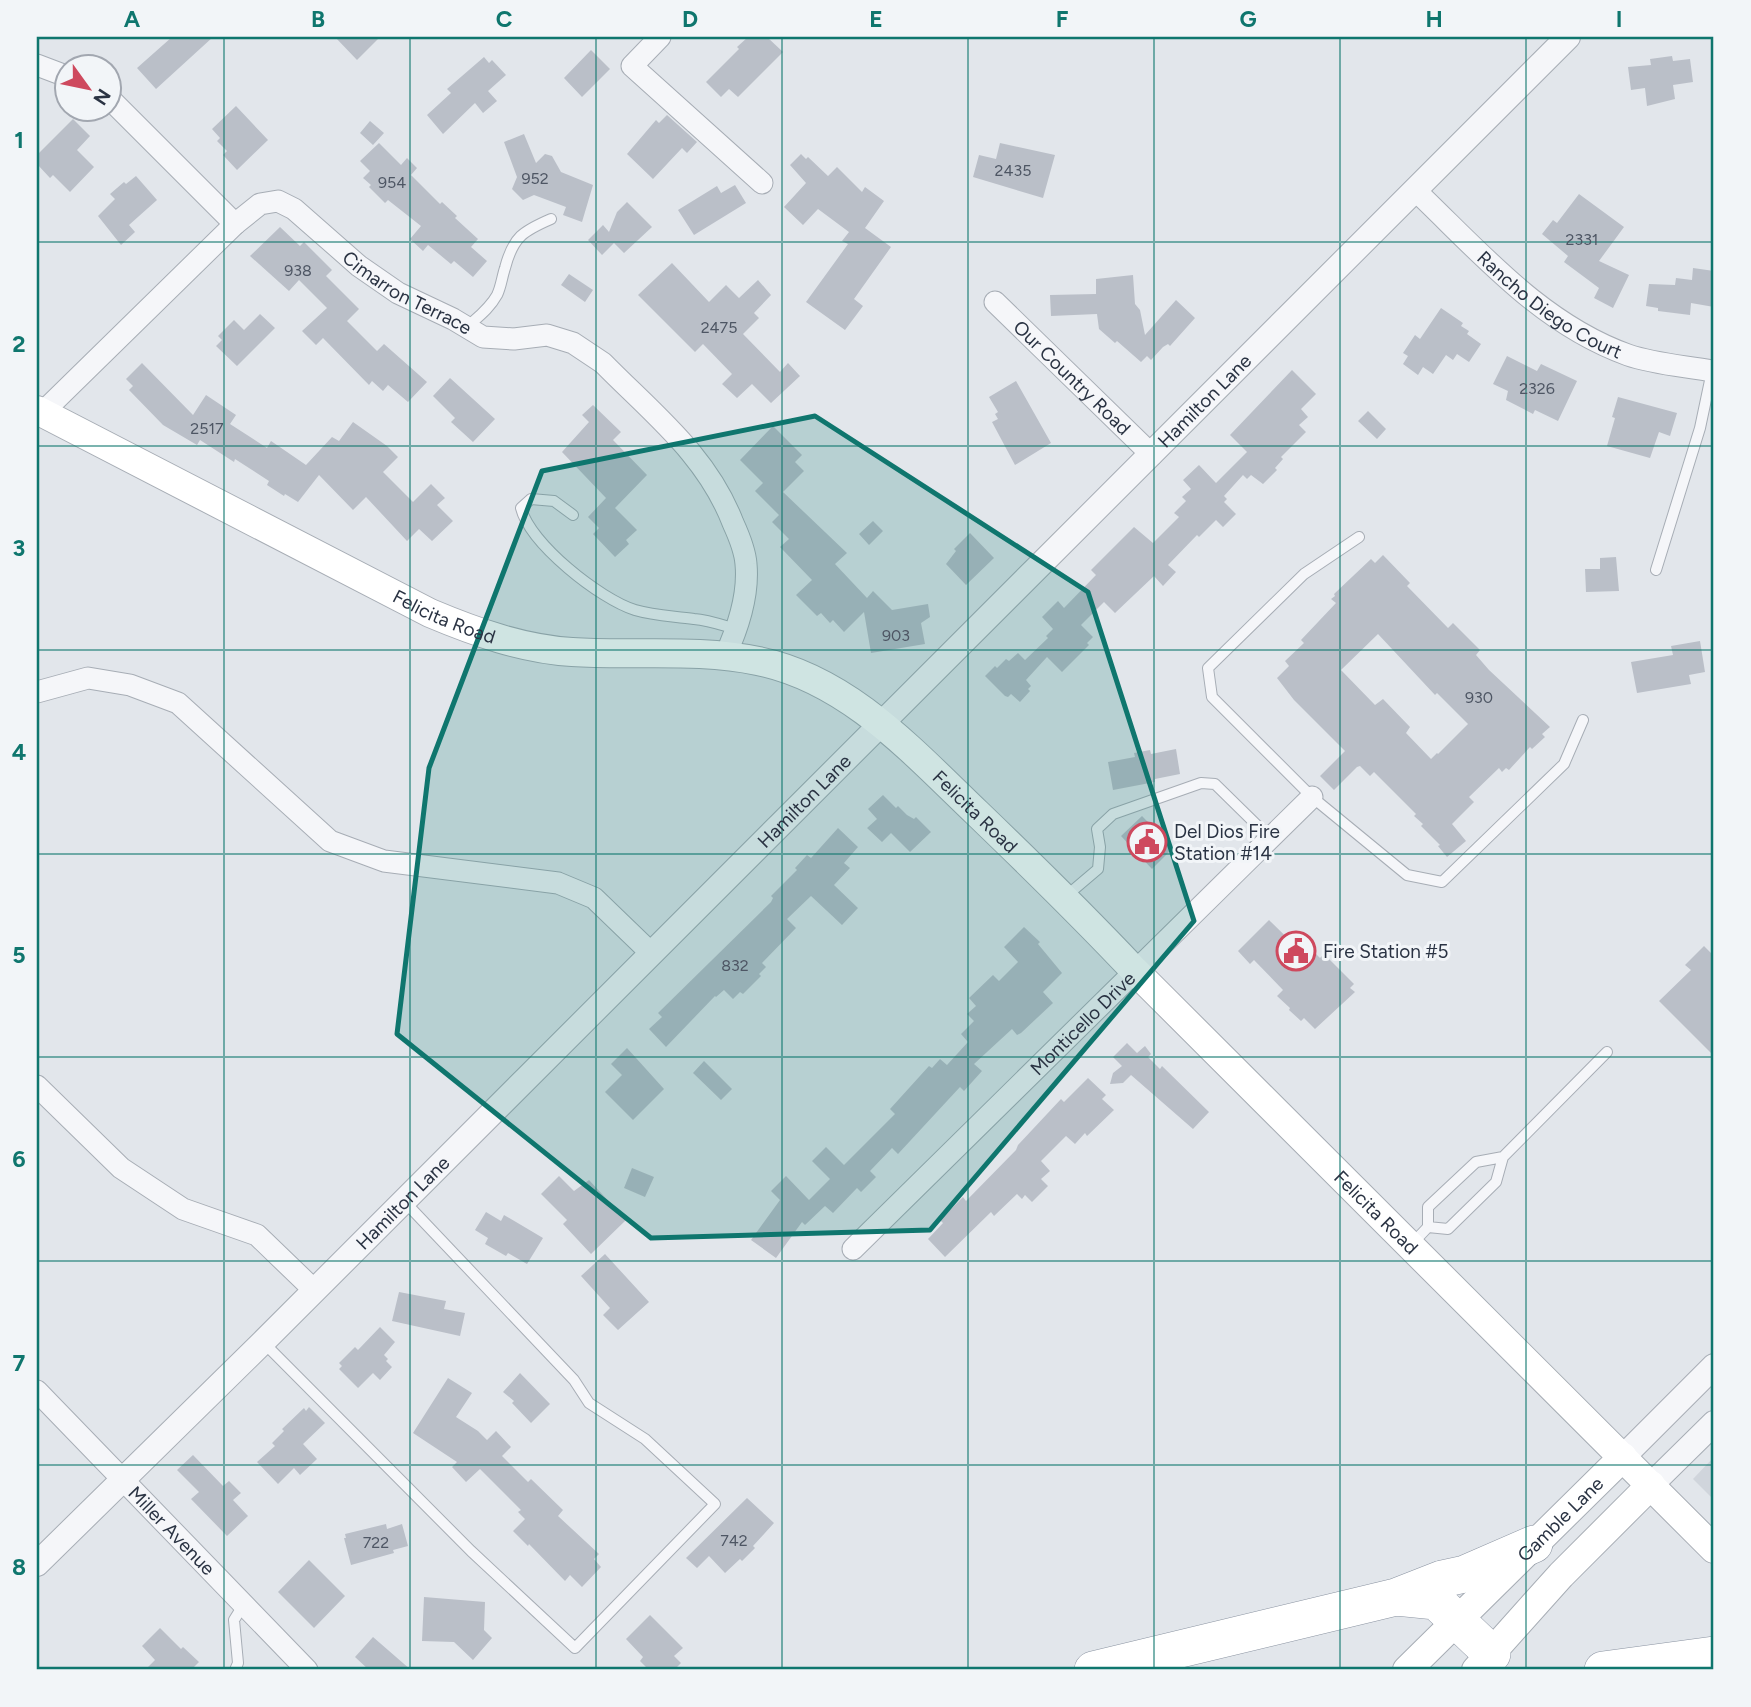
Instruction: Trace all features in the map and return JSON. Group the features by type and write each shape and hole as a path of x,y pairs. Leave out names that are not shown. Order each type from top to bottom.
{"highway":[{"path":"1093,1670 1396,1597 1442,1579 1465,1574 1534,1544"},
{"path":"1396,1597 1436,1601 1457,1621 1484,1662"},
{"path":"1603,1670 1714,1655"}],"main road":[{"name":"Felicita Road","path":"40,411 430,614 464,628 516,643 570,652 725,656 757,661 788,669 851,702 907,745 1065,897 1134,970 1420,1236 1623,1457 1714,1549"},
{"name":"Gamble Lane","path":"1406,1670 1623,1457"},
{"path":"1484,1662 1561,1575 1651,1485"}],"street":[{"path":"660,37 632,66 762,183"},
{"name":"Hamilton Lane","path":"37,1564 263,1342 1568,37"},
{"path":"122,111 235,224"},
{"name":"Rancho Diego Court","path":"1415,190 1520,292 1572,330 1629,356 1712,371"},
{"name":"Cimarron Terrace","path":"40,411 235,224 260,204 278,201 294,209 359,266 398,293 483,337 514,339 547,335 573,343 603,363 696,457 715,482 730,513 746,561 746,586 736,629 725,656"},
{"name":"Our Country Road","path":"995,302 1152,455"},
{"path":"37,692 88,678 130,685 177,704 330,842 384,861 558,883 594,898 651,953"},
{"name":"Monticello Drive","path":"853,1249 1312,797"},
{"path":"37,1086 121,1168 183,1209 257,1235 314,1290"},
{"name":"Gamble Lane","path":"1623,1457 1714,1366"},
{"name":"Miller Avenue","path":"37,1391 307,1670"},
{"path":"1651,1485 1714,1423"}],"lane":[{"path":"467,327 492,303 499,291 507,261 519,236 531,227 551,219"},
{"path":"1656,570 1700,428 1712,371"},
{"path":"573,515 554,501 531,499 521,508 523,517 547,549 579,578 603,594 632,609 656,616 696,619 736,629"},
{"path":"1359,537 1304,574 1208,668 1212,697 1312,797 1407,875 1442,882 1564,764 1583,720"},
{"path":"1065,897 1098,869 1100,848 1097,828 1113,814 1201,783 1215,785 1271,839"},
{"path":"1503,1157 1476,1162 1428,1207 1420,1236 1448,1229 1496,1182 1503,1157 1607,1052"},
{"path":"263,1342 471,1551 575,1648 715,1504 645,1439 589,1403 574,1380 403,1200"},
{"path":"235,1670 238,1663 234,1620 244,1604"}],"highlighted area":[{"path":"815,416 1088,592 1194,921 930,1230 651,1238 397,1034 429,768 542,471"}],"shaded area":[{"path":"1714,1457 1714,1500 1693,1479"}],"building":[{"path":"172,37 213,37 156,89 137,68"},
{"path":"335,37 380,37 357,60"},
{"path":"748,37 767,37 783,52 738,97 729,89 721,97 706,82"},
{"path":"591,50 610,69 582,97 564,78"},
{"path":"1672,56 1673,61 1690,59 1693,82 1673,85 1675,99 1647,106 1645,88 1631,90 1628,67 1651,65 1650,59"},
{"path":"484,57 489,63 492,60 506,75 488,91 497,101 483,113 475,103 443,134 427,115 451,93 447,89"},
{"path":"236,106 268,140 237,170 223,155 227,151 217,141 220,138 212,129"},
{"path":"667,115 697,142 687,153 682,148 653,179 627,154 656,120 659,123"},
{"path":"370,121 384,133 373,145 360,133"},
{"path":"70,122 76,122 90,136 77,150 94,167 70,192 53,175 50,178 37,164 37,155"},
{"path":"524,134 536,163 545,154 552,156 561,172 593,185 582,222 563,215 566,207 534,195 523,200 512,189 517,177 504,142"},
{"path":"379,143 401,165 407,158 417,168 411,175 440,204 442,202 457,216 455,218 478,239 471,247 487,261 473,277 454,261 451,264 428,245 423,251 410,239 421,226 388,200 385,203 369,187 371,185 363,178 370,171 360,161"},
{"path":"1000,143 1055,155 1043,198 973,177 979,155 996,159"},
{"path":"801,154 828,176 837,167 862,192 865,187 884,201 865,228 891,247 854,299 863,306 845,330 806,302 848,244 842,241 849,232 818,209 803,225 784,207 806,183 790,165"},
{"path":"136,176 157,200 129,225 135,232 121,245 98,216 115,199 110,194"},
{"path":"735,185 746,203 694,235 678,210 717,186 721,193"},
{"path":"1579,194 1624,227 1599,261 1629,275 1613,308 1594,298 1599,288 1564,262 1568,256 1542,234 1553,220 1557,223"},
{"path":"627,202 652,227 624,253 614,243 602,255 588,240 603,225 609,232 617,212"},
{"path":"280,227 300,246 304,242 332,270 326,276 359,309 347,321 377,351 384,344 427,382 408,402 388,385 383,391 372,381 369,385 323,338 316,345 302,331 327,308 299,280 289,291 250,256"},
{"path":"672,263 709,302 726,285 739,298 758,280 771,295 754,313 759,318 743,334 780,372 788,363 800,376 771,403 752,384 737,398 722,384 732,374 703,344 695,352 638,295"},
{"path":"1693,268 1714,271 1714,307 1691,303 1690,315 1658,311 1658,308 1646,306 1649,284 1675,285 1676,278 1692,280"},
{"path":"569,274 593,290 585,302 561,285"},
{"path":"1133,275 1135,304 1140,310 1145,335 1176,300 1195,318 1170,346 1168,344 1163,347 1151,360 1147,356 1141,362 1117,341 1115,343 1099,329 1097,314 1051,316 1050,295 1096,294 1096,279"},
{"path":"1441,308 1463,323 1461,326 1469,331 1467,334 1481,344 1469,362 1457,354 1453,360 1446,355 1433,374 1423,367 1418,375 1403,364 1408,356 1403,353 1415,335 1420,339"},
{"path":"260,314 275,328 237,366 216,346 222,340 218,336 234,320 244,330"},
{"path":"1507,356 1537,371 1541,364 1577,381 1558,421 1535,410 1533,414 1506,400 1508,391 1493,384"},
{"path":"142,363 193,415 206,395 236,415 230,424 267,448 271,441 306,465 332,437 339,441 353,422 398,457 383,472 413,502 431,484 445,498 437,505 453,521 432,541 419,529 407,541 366,497 353,510 319,475 298,502 285,494 284,496 267,485 269,481 235,459 234,462 200,440 197,445 163,425 129,390 133,386 126,379"},
{"path":"1292,370 1316,394 1301,409 1308,417 1299,425 1306,432 1281,457 1283,459 1275,468 1277,470 1263,484 1251,475 1247,479 1243,475 1224,496 1227,499 1224,502 1236,514 1223,527 1216,520 1199,537 1197,535 1168,565 1176,572 1163,586 1154,576 1115,613 1104,602 1081,625 1093,637 1087,643 1089,645 1062,672 1047,657 1026,680 1031,686 1028,689 1030,691 1020,702 1011,694 1005,696 985,676 995,666 997,668 1018,653 1025,660 1048,638 1046,636 1053,629 1042,617 1058,601 1064,608 1096,575 1091,570 1134,527 1153,543 1179,517 1174,513 1186,501 1182,497 1191,489 1183,480 1199,465 1216,483 1247,452 1230,435"},
{"path":"450,378 495,419 473,442 451,422 455,418 433,396"},
{"path":"1016,381 1051,443 1015,465 992,422 998,419 995,414 998,412 989,397"},
{"path":"1618,397 1677,413 1670,436 1659,432 1650,458 1607,446"},
{"path":"593,405 621,432 613,440 647,475 615,508 637,530 626,540 629,544 615,557 593,534 599,528 588,517 606,498 562,452 589,422 582,415"},
{"path":"1368,411 1386,429 1377,439 1358,421"},
{"path":"773,426 802,455 795,462 804,471 783,492 847,553 835,564 867,598 873,591 892,610 928,604 930,617 921,623 925,644 871,653 864,612 844,632 833,620 830,623 821,613 817,616 796,595 812,580 780,547 789,539 772,522 779,515 755,491 763,483 740,460"},
{"path":"873,521 883,531 869,545 859,534"},
{"path":"970,533 994,558 966,585 946,564 956,551 954,549"},
{"path":"1383,555 1410,583 1407,586 1448,628 1453,623 1480,650 1476,655 1489,670 1550,727 1542,734 1545,737 1532,749 1530,747 1509,770 1506,768 1502,772 1499,768 1469,797 1474,802 1452,824 1466,841 1447,857 1438,846 1440,845 1421,826 1423,824 1414,816 1416,814 1374,772 1370,776 1360,766 1357,767 1334,790 1320,776 1345,751 1294,700 1277,678 1289,666 1285,661 1304,643 1301,640 1336,603 1331,599 1334,594 1371,559 1375,563","holes":["1378,634 1435,695 1437,693 1468,724 1431,759 1406,733 1410,727 1383,699 1375,705 1341,670"]},
{"path":"1616,557 1619,591 1586,592 1585,569 1600,569 1600,558"},
{"path":"1700,641 1705,672 1689,675 1691,684 1637,693 1631,662 1673,655 1671,646"},
{"path":"1176,749 1180,774 1113,790 1108,762 1135,757 1134,753 1150,750 1151,754"},
{"path":"883,795 896,808 898,806 914,819 916,817 931,832 910,852 891,833 882,842 867,828 877,819 868,809"},
{"name":"Del Dios Fire Station #14","path":"1142,816 1173,848 1152,869 1121,836"},
{"path":"838,828 858,847 844,863 850,868 834,885 858,908 842,925 811,896 787,919 796,928 762,963 766,967 759,974 761,976 743,994 740,992 733,999 724,990 715,996 666,1047 649,1029 662,1017 658,1013 771,902 771,896 797,870 795,868 807,855 811,858"},
{"path":"1269,920 1310,960 1316,954 1320,958 1324,954 1354,984 1350,988 1355,992 1315,1029 1304,1018 1301,1021 1289,1010 1277,996 1283,990 1254,960 1250,964 1238,951"},
{"path":"1024,927 1040,942 1038,944 1062,973 1043,992 1053,1003 1021,1033 1017,1035 1012,1029 974,1064 982,1071 964,1091 960,1087 898,1154 892,1148 870,1171 876,1177 861,1192 857,1188 833,1213 825,1206 805,1225 802,1222 776,1258 751,1240 780,1200 771,1191 786,1176 809,1200 830,1179 812,1161 826,1147 844,1165 895,1114 890,1109 929,1066 932,1068 940,1059 947,1065 968,1042 961,1034 974,1021 967,1014 976,1006 969,998 993,975 999,981 1018,962 1004,947"},
{"path":"1704,946 1714,956 1714,1056 1659,1001 1691,970 1685,965"},
{"path":"1127,1043 1137,1053 1145,1046 1151,1054 1148,1057 1160,1069 1162,1066 1209,1112 1193,1129 1131,1075 1123,1083 1110,1084 1113,1073 1122,1066 1113,1057"},
{"path":"627,1048 664,1089 633,1120 605,1092 622,1075 611,1064"},
{"path":"704,1061 732,1089 721,1100 693,1073"},
{"path":"1088,1078 1106,1095 1102,1099 1114,1110 1075,1144 1066,1136 1041,1161 1050,1171 1041,1179 1048,1186 1032,1202 1025,1195 1022,1199 1017,1194 994,1216 991,1212 945,1257 928,1239 943,1223 940,1220 963,1197 966,1201 1061,1099 1064,1102"},
{"path":"632,1168 654,1177 645,1197 624,1188"},
{"path":"559,1176 574,1191 589,1180 626,1220 591,1254 563,1224 567,1220 541,1194"},
{"path":"486,1212 501,1221 504,1215 543,1238 527,1264 485,1244 488,1238 475,1230"},
{"path":"605,1254 649,1302 618,1330 603,1315 610,1308 581,1276"},
{"path":"399,1292 446,1301 444,1309 465,1313 460,1336 392,1321"},
{"path":"380,1327 395,1342 384,1355 392,1367 380,1380 373,1373 358,1388 339,1369 342,1366 339,1363 355,1347 358,1350"},
{"path":"520,1373 550,1404 531,1423 512,1403 514,1401 503,1392"},
{"path":"448,1378 472,1393 456,1417 487,1440 496,1431 511,1447 502,1456 528,1482 531,1479 563,1510 558,1516 599,1554 594,1559 601,1567 582,1587 570,1575 565,1581 513,1531 525,1519 518,1512 521,1510 480,1469 466,1482 452,1467 457,1462 413,1433"},
{"path":"309,1407 325,1423 303,1444 317,1459 300,1475 294,1468 278,1484 257,1462 275,1446 272,1443 284,1431 282,1429 304,1408 306,1411"},
{"path":"193,1455 223,1486 229,1481 241,1493 233,1500 248,1516 227,1536 191,1499 199,1492 177,1470"},
{"path":"747,1498 774,1523 753,1546 755,1548 725,1573 709,1556 697,1568 686,1558"},
{"path":"386,1524 387,1529 402,1524 408,1546 393,1550 394,1553 351,1565 345,1534"},
{"path":"309,1560 345,1596 314,1628 278,1592"},
{"path":"424,1597 485,1602 484,1630 492,1638 473,1660 454,1642 422,1641"},
{"path":"650,1615 683,1648 674,1656 681,1663 674,1670 649,1670 640,1661 643,1657 626,1639"},
{"path":"160,1628 199,1662 191,1670 145,1670 155,1660 142,1646"},
{"path":"373,1637 411,1670 369,1670 355,1657"}],"place":[{"name":"Del Dios Fire Station #14","path":"1147,842"},
{"name":"Fire Station #5","path":"1296,951"}]}
